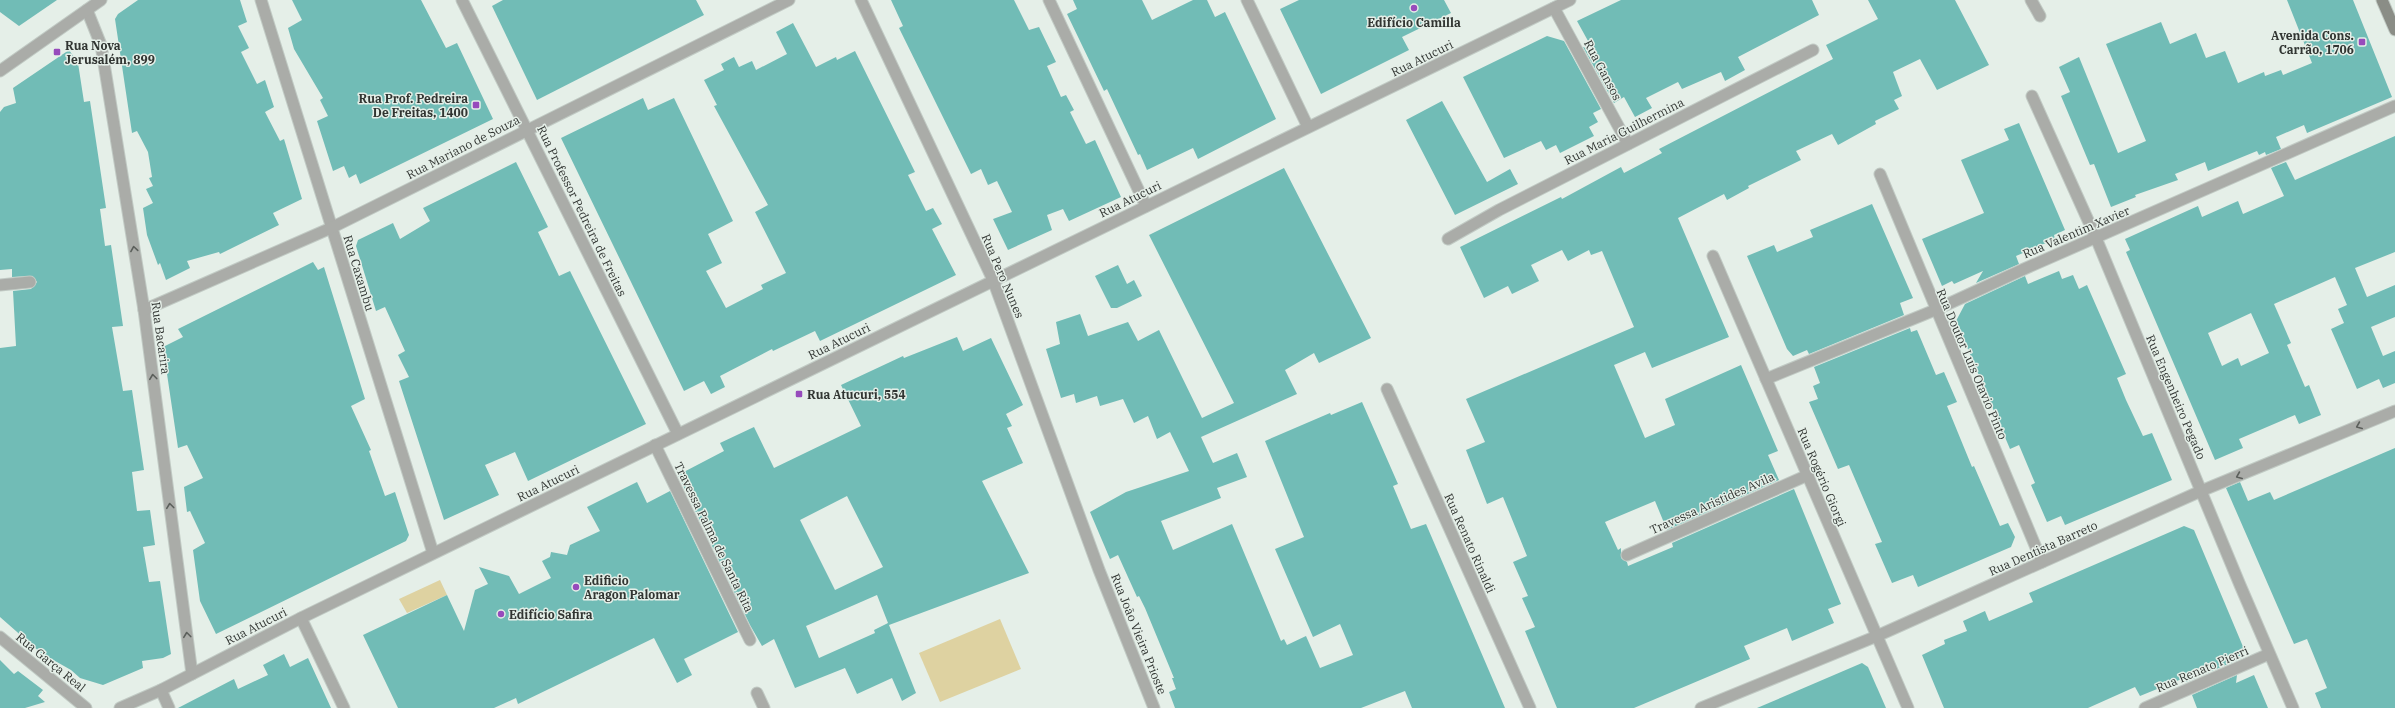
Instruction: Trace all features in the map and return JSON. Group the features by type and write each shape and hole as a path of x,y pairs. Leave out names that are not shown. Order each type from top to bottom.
{"main road":[{"path":"2382,0 2395,30"}],"street":[{"path":"0,71 101,0"},
{"name":"Rua Caxambu","path":"261,0 433,553"},
{"name":"Rua Professor Pedreira de Freitas","path":"462,0 678,434"},
{"name":"Rua Mariano de Souza","path":"144,310 331,228 789,0"},
{"name":"Rua Pero Nunes","path":"860,0 993,280 1099,570"},
{"path":"1049,0 1146,206"},
{"path":"1247,0 1308,127"},
{"name":"Rua Atucuri","path":"120,708 161,690 300,618 433,553 1570,0"},
{"path":"2032,0 2040,16"},
{"name":"Rua Gansos","path":"1554,8 1628,144"},
{"name":"Rua Bacarira","path":"87,10 101,45 144,310 192,674"},
{"name":"Rua Maria Guilhermina","path":"1448,239 1499,210 1813,50"},
{"name":"Rua Engenheiro Pegado","path":"2032,96 2096,238 2269,654 2293,708"},
{"name":"Rua Valentim Xavier","path":"1766,379 1935,310 2395,106"},
{"name":"Rua Doutor Luís Otavio Pinto","path":"1880,174 1935,310 2042,562"},
{"name":"Rua Rogério Giorgi","path":"1713,256 1908,708"},
{"path":"0,285 30,282"},
{"name":"Rua Renato Rinaldi","path":"1387,389 1530,708"},
{"name":"Rua Dentista Barreto","path":"1701,708 1877,636 2201,491 2395,411"},
{"name":"Travessa Palma de Santa Rita","path":"655,445 750,640"},
{"name":"Travessa Aristides Avila","path":"1627,555 1808,476"},
{"name":"Rua João Vieira Prioste","path":"1099,570 1154,708"},
{"path":"300,618 344,708"},
{"name":"Rua Garça Real","path":"0,637 86,708"},
{"name":"Rua Renato Pierri","path":"2145,708 2269,654"},
{"path":"161,690 169,708"},
{"path":"757,693 764,708"}],"shaded area":[{"path":"440,580 447,595 407,613 399,599"},
{"path":"1000,619 1021,669 940,702 919,653"}],"building":[{"path":"0,0 57,0 19,26 0,12"},
{"path":"138,0 240,0 247,22 238,26 249,48 241,52 257,84 265,80 274,107 265,112 280,141 284,139 302,199 273,213 279,225 220,254 219,252 187,261 190,268 166,280 160,263 158,265 147,235 143,208 153,203 146,189 153,186 149,178 152,177 148,152 137,131 132,133 115,19 118,14"},
{"path":"292,0 421,0 446,48 457,43 493,119 360,184 356,174 349,178 344,166 333,171 317,121 328,116 320,100 323,98 294,49 288,28 302,20"},
{"path":"503,0 696,0 704,15 537,100 492,6"},
{"path":"891,0 1014,0 1029,30 1039,27 1056,62 1047,66 1061,97 1066,95 1074,110 1070,112 1086,144 1095,140 1121,197 1069,221 1063,209 1047,215 1052,230 1008,250 993,219 1012,212 997,181 988,185 981,169 971,174 899,28 903,26"},
{"path":"1073,0 1142,0 1152,20 1193,0 1207,0 1215,17 1225,12 1276,119 1198,159 1193,148 1147,170 1140,154 1138,155 1107,89 1104,91 1067,14 1077,9"},
{"path":"1299,0 1444,0 1451,13 1402,37 1409,50 1321,94 1280,9"},
{"path":"1621,0 1812,0 1819,15 1738,57 1745,70 1725,81 1721,72 1682,89 1678,82 1646,98 1652,108 1635,117 1624,97 1614,103 1583,47 1593,50 1577,21"},
{"path":"1868,0 1955,0 1989,65 1937,90 1920,59 1893,72 1902,96 1894,100 1899,109 1875,121 1876,124 1838,145 1832,134 1796,151 1801,160 1748,186 1749,188 1727,200 1724,194 1678,218 1729,337 1652,368 1645,352 1614,365 1645,438 1675,425 1665,399 1741,365 1778,451 1768,455 1779,480 1667,530 1655,501 1605,522 1618,550 1621,548 1621,558 1627,562 1628,566 1673,547 1672,543 1794,489 1841,604 1828,609 1834,623 1792,641 1787,628 1744,646 1750,659 1634,708 1557,708 1525,631 1535,627 1522,598 1528,596 1513,562 1527,556 1503,497 1487,504 1466,450 1485,442 1466,399 1634,327 1602,251 1591,255 1589,250 1568,261 1562,250 1531,265 1539,281 1512,294 1508,286 1484,298 1460,247 1561,197 1562,199 1621,167 1624,173 1662,153 1659,149 1833,59 1826,45 1878,19"},
{"path":"2287,0 2353,0 2392,97 2307,133 2304,125 2276,137 2281,149 2266,155 2265,152 2259,155 2257,151 2208,171 2205,162 2175,174 2178,180 2135,195 2136,197 2111,207 2094,164 2090,165 2061,96 2070,92 2059,67 2079,57 2118,153 2146,141 2106,44 2161,22 2170,44 2196,33 2206,58 2225,51 2238,83 2264,72 2265,76 2281,70 2283,75 2312,63"},
{"path":"793,23 816,67 836,57 837,60 855,51 915,172 908,175 926,211 933,208 942,224 932,229 956,275 820,341 815,331 773,351 772,349 720,376 725,387 711,394 704,381 684,391 561,138 643,98 648,110 674,98 733,221 708,234 722,263 706,271 726,308 763,289 761,285 786,273 755,212 768,205 714,106 717,105 704,80 724,70 721,64 734,57 739,67 752,61 756,70 787,54 776,32"},
{"path":"1547,36 1564,41 1601,109 1593,113 1598,122 1589,127 1594,136 1560,153 1556,145 1546,150 1541,141 1504,158 1463,77"},
{"path":"69,50 78,63 84,102 90,101 106,208 100,209 105,246 111,245 123,326 112,327 123,391 132,390 144,470 132,472 137,511 150,510 155,545 143,547 149,582 160,581 171,654 163,658 142,661 143,668 103,685 80,678 71,670 41,653 0,617 0,348 16,346 13,291 31,289 37,282 32,276 12,277 12,269 0,270 0,112 4,107 16,103 13,88"},
{"path":"1442,101 1487,182 1510,169 1518,184 1455,215 1406,120"},
{"path":"2019,123 2065,230 2054,235 2055,239 2016,256 2019,264 1976,283 1983,271 1954,284 1952,281 1942,286 1922,239 1984,213 1961,160 2009,140 2004,129"},
{"path":"2395,136 2395,252 2355,268 2367,297 2395,285 2395,317 2371,327 2383,356 2395,351 2395,383 2383,388 2379,379 2357,389 2331,329 2344,323 2338,309 2347,305 2335,277 2274,304 2291,343 2287,345 2305,387 2309,385 2321,415 2299,424 2295,415 2239,439 2243,448 2215,460 2126,252 2130,250 2125,239 2198,206 2202,217 2238,201 2243,214 2284,196 2271,168 2286,162 2295,180","holes":["2251,313 2269,353 2241,366 2238,358 2222,366 2208,333"]},
{"path":"516,162 548,227 538,232 559,276 570,271 646,424 528,481 515,452 485,465 499,495 444,520 399,381 409,377 398,355 405,351 385,307 376,311 356,246 358,240 393,223 400,239 430,221 423,208"},
{"path":"1284,168 1371,338 1319,363 1314,353 1285,370 1297,394 1201,437 1213,463 1237,453 1247,477 1217,488 1221,498 1161,521 1173,550 1232,524 1281,641 1284,639 1287,645 1306,636 1320,668 1353,655 1340,624 1313,637 1275,549 1304,537 1265,441 1330,413 1331,415 1362,402 1398,484 1393,486 1411,529 1426,524 1505,708 1412,708 1405,691 1361,708 1175,708 1169,692 1176,689 1172,678 1174,678 1145,608 1139,596 1137,597 1118,555 1110,559 1090,512 1126,492 1189,471 1170,432 1157,439 1148,416 1134,423 1123,399 1100,406 1097,396 1076,403 1074,394 1061,398 1046,349 1060,344 1056,322 1080,314 1088,336 1128,322 1138,341 1159,330 1202,418 1234,403 1149,235"},
{"path":"1872,204 1913,298 1900,303 1904,315 1809,354 1807,350 1793,356 1787,349 1747,256 1774,245 1777,252 1813,237 1810,230"},
{"path":"313,262 318,270 324,267 365,399 351,406 371,450 369,451 385,496 395,492 409,535 406,541 216,634 200,601 193,550 205,543 190,511 187,512 184,487 203,478 187,445 178,448 163,347 183,337 178,329"},
{"path":"1118,265 1127,284 1134,280 1142,296 1117,308 1111,308 1095,276"},
{"path":"2059,271 2062,279 2073,275 2079,289 2087,285 2126,374 2117,378 2126,400 2143,436 2152,433 2172,480 2065,525 2061,516 2047,522 2031,485 2035,483 2019,445 2010,449 1956,321 1965,304 2025,276 2028,284"},
{"path":"1910,328 1911,332 1917,330 1936,375 1944,372 1957,402 1947,406 1972,467 1974,466 2000,526 2008,523 2015,537 2011,547 1918,587 1913,575 1892,583 1875,544 1882,542 1849,465 1838,469 1809,402 1818,399 1813,386 1820,383 1814,367"},
{"path":"957,337 963,351 991,338 1023,405 1006,414 1012,426 1007,428 1023,463 982,481 1029,573 889,625 916,693 902,701 892,678 857,694 845,668 795,688 774,639 762,646 750,625 678,475 724,451 720,443 754,427 774,468 861,426 841,385 903,356 904,358","holes":["847,496 883,567 835,590 800,520","877,595 888,623 874,630 875,633 819,658 806,626"]},
{"path":"2395,448 2395,708 2321,708 2315,693 2327,688 2307,639 2294,644 2226,488 2240,482 2248,501 2270,492 2274,500"},
{"path":"637,482 647,503 670,491 738,632 684,659 692,675 677,683 654,638 518,704 516,698 494,708 398,708 363,635 447,595 464,631 475,590 488,584 479,567 509,576 519,594 551,578 542,561 550,557 551,552 567,555 570,545 600,531 587,507"},
{"path":"2184,526 2194,530 2244,649 2242,658 2186,682 2184,678 2140,696 2135,687 2088,708 1944,708 1922,655 1945,644 1944,640 1967,631 1963,621 1985,611 1989,621 2033,602 2029,593"},
{"path":"284,654 290,667 308,658 331,708 178,708 234,679 238,689 268,675 263,665"},
{"path":"0,660 14,674 18,671 43,690 38,696 45,702 25,708 0,708"},
{"path":"1862,663 1868,667 1886,708 1757,708"},
{"path":"2237,675 2236,683 2254,675 2268,708 2197,708 2192,695"}],"place":[{"name":"Edifício Camilla","path":"1414,8"},
{"name":"Avenida Cons. Carrão, 1706","path":"2362,42"},
{"name":"Rua Nova Jerusalém, 899","path":"57,52"},
{"name":"Rua Prof. Pedreira De Freitas, 1400","path":"476,105"},
{"name":"Rua Atucuri, 554","path":"799,394"},
{"name":"Edificio Aragon Palomar","path":"576,587"},
{"name":"Edifício Safira","path":"501,614"}]}
